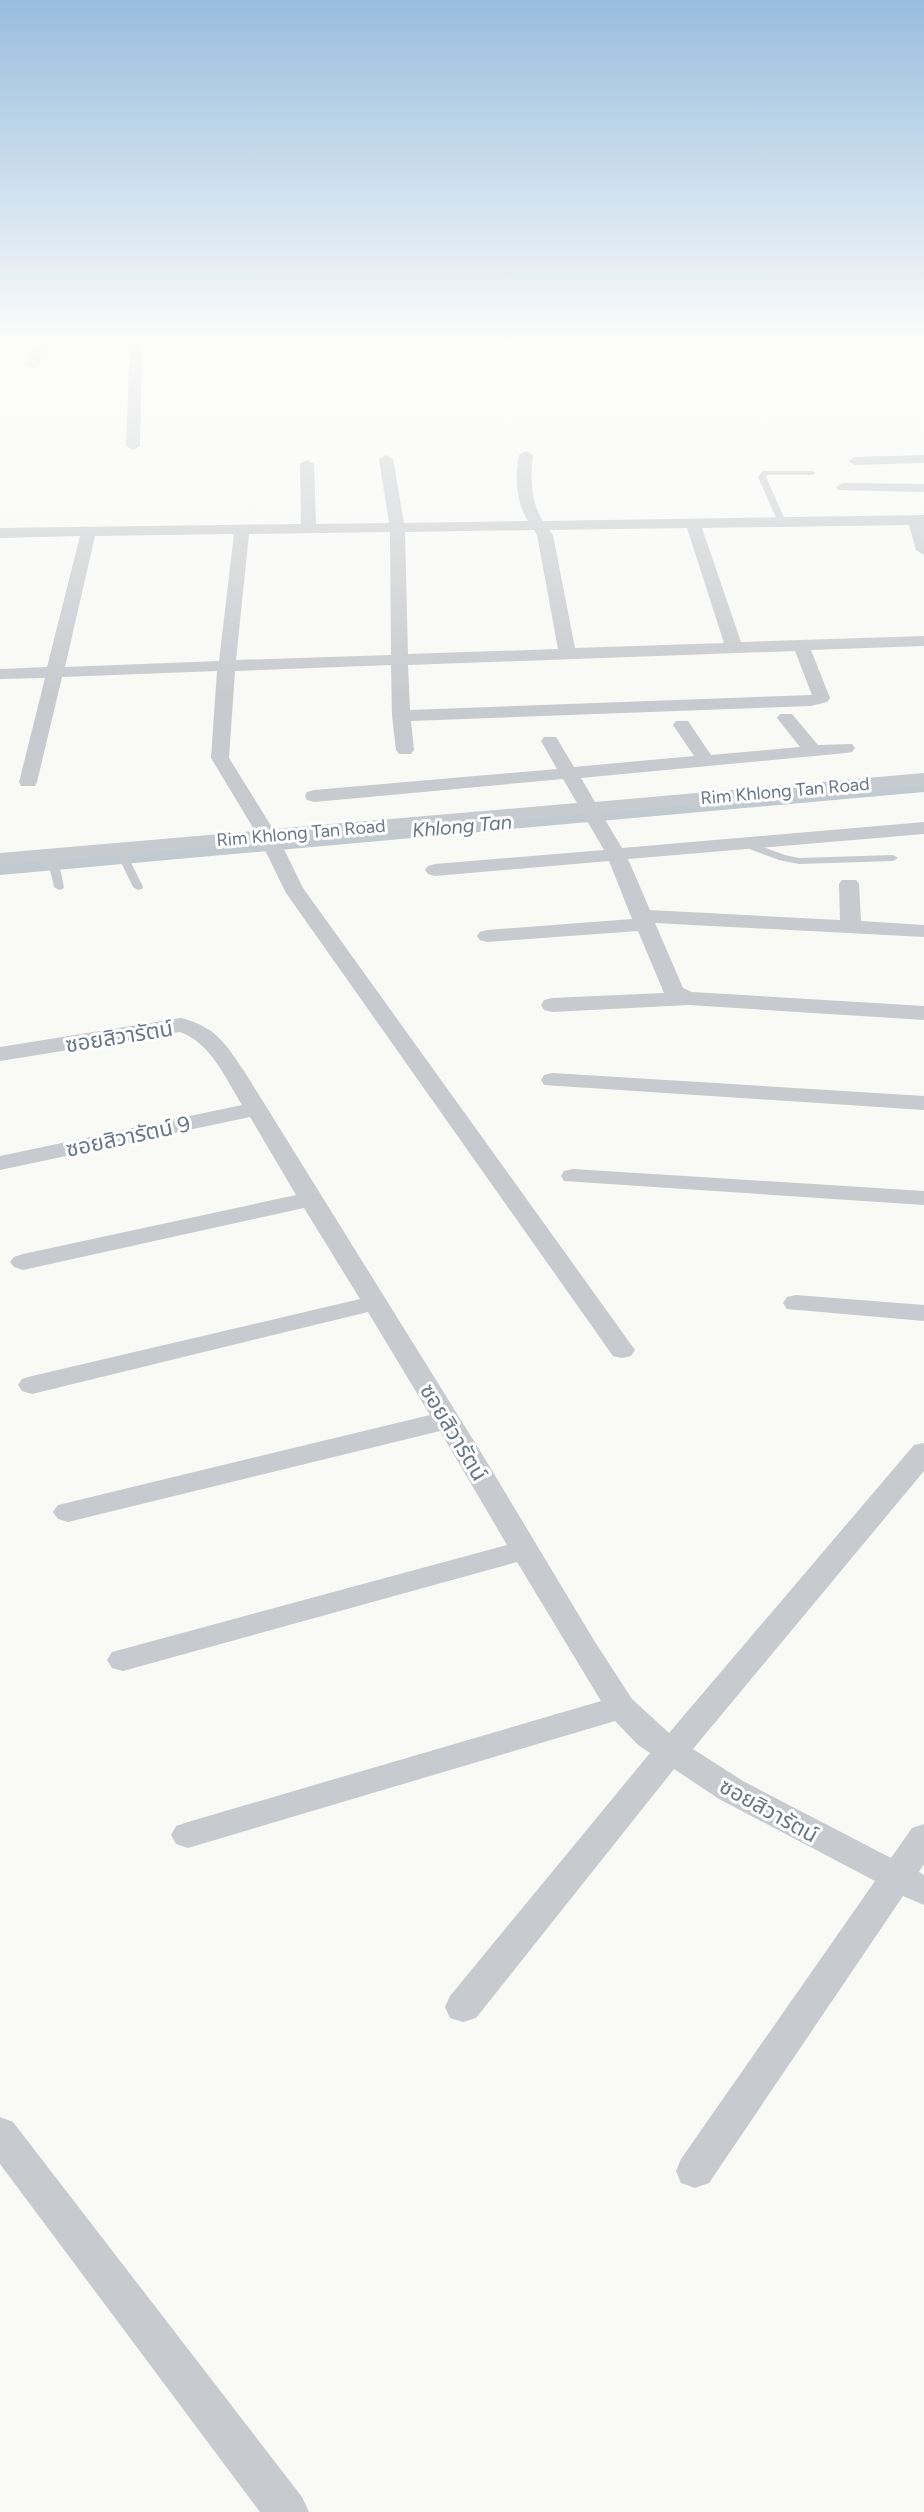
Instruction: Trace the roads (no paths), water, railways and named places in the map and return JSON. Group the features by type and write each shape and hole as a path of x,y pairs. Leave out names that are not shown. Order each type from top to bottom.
{"street":[{"path":"386,461 397,527 401,716 405,750"},
{"path":"525,461 523,473 530,513 545,535 567,653"},
{"path":"307,464 309,528"},
{"path":"843,487 924,488"},
{"path":"0,532 919,520 924,550"},
{"path":"693,523 734,648"},
{"path":"242,529 226,666 220,758 270,843 293,889 344,964 420,1065 622,1350"},
{"path":"28,782 89,531"},
{"path":"0,674 924,641"},
{"path":"401,716 811,701 820,698 820,693 801,645"},
{"path":"786,718 813,751"},
{"path":"682,725 706,761"},
{"path":"550,741 616,854 674,992 706,1001 924,1013"},
{"path":"314,796 846,748"},
{"name":"Rim Khlong Tan Road","path":"0,860 51,862 270,843 924,779"},
{"path":"435,870 924,828"},
{"path":"849,884 851,927"},
{"path":"488,936 642,920 924,931"},
{"path":"552,1005 689,998"},
{"name":"ซอยสิวารัตน์","path":"0,1054 181,1025 196,1028 210,1038 256,1109 447,1420 584,1650 621,1707 649,1736 669,1752 731,1790 910,1885"},
{"path":"552,1080 924,1103"},
{"name":"ซอยสิวารัตน์ 9","path":"0,1163 256,1109"},
{"path":"573,1176 924,1198"},
{"path":"23,1262 310,1199"},
{"path":"32,1385 374,1303"},
{"path":"796,1303 924,1313"},
{"path":"68,1512 447,1420"},
{"path":"463,2007 669,1752 687,1735 924,1452"},
{"path":"123,1660 524,1550"},
{"path":"188,1835 621,1707"},
{"path":"695,2171 910,1885 924,1837"},
{"path":"0,2134 287,2512"}],"lane":[{"path":"782,522 762,477 766,473 777,471 812,473"},
{"path":"743,843 783,858 799,861 893,858"},
{"path":"122,855 138,887"},
{"path":"51,862 59,887"}],"waterway":[{"name":"Khlong Tan","path":"0,867 924,785"}]}
